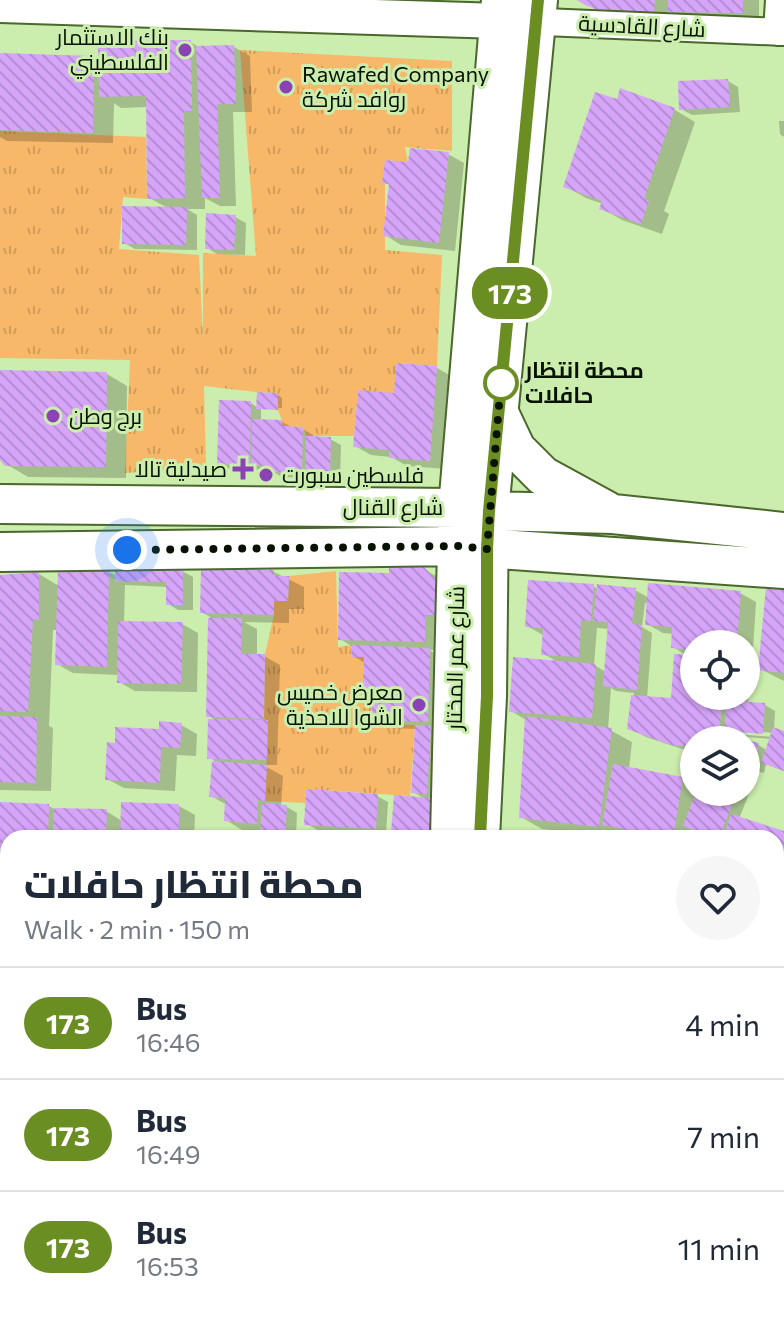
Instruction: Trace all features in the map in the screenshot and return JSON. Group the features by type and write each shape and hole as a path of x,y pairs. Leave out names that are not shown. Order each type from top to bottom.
{"main road":[{"name":"شارع عمر المختار","path":"474,509 498,411 519,10"},
{"name":"شارع عمر المختار","path":"451,830 474,509 519,10"},
{"path":"498,411 516,449 543,476 613,514"},
{"name":"شارع القنال","path":"0,504 474,509 613,514 784,532"},
{"name":"شارع عمر المختار","path":"472,548 487,696 480,830"},
{"name":"شارع القنال","path":"0,552 472,548 784,569"}],"street":[{"path":"779,0 781,32"},
{"path":"0,5 519,10"},
{"name":"شارع القادسية","path":"519,10 781,32"}],"green space":[{"path":"240,50 452,61 452,151 405,147 408,162 385,160 385,250 442,255 437,366 396,363 396,396 358,390 354,436 306,436 303,427 282,426 278,393 204,386 206,468 125,473 130,360 0,358 0,131 146,137 147,199 123,197 119,249 199,255 203,339 203,253 256,256"},
{"path":"336,571 338,647 352,645 351,657 364,657 362,695 372,696 371,723 415,725 410,796 306,789 305,803 265,801 268,721 264,719 265,654 274,601 288,601 289,576"}],"building":[{"path":"577,0 655,0 654,13 600,11"},
{"path":"668,0 743,0 743,13 668,12"},
{"path":"191,40 192,111 184,111 185,198 147,199 146,96 99,97 98,41"},
{"path":"234,45 236,104 217,104 220,198 202,198 196,46"},
{"path":"0,53 94,56 93,133 0,130"},
{"path":"728,79 730,107 679,110 678,81"},
{"path":"620,88 675,108 644,199 649,201 641,224 599,209 602,201 563,187 595,92 617,99"},
{"path":"410,148 449,152 439,243 383,236 389,184 382,183 385,160 408,162"},
{"path":"122,206 187,207 186,245 122,244"},
{"path":"206,213 236,215 234,250 205,249"},
{"path":"396,363 437,366 430,461 389,458 389,450 353,447 358,390 394,393"},
{"name":"برج وطن","path":"0,370 107,372 106,467 5,466 0,460"},
{"path":"257,392 278,393 278,410 256,409"},
{"path":"219,400 251,401 250,465 217,464"},
{"path":"252,419 282,420 282,426 303,427 302,473 269,472 269,466 251,465"},
{"path":"306,436 331,437 330,476 305,475"},
{"path":"115,567 183,569 183,605 166,605 166,582 115,581"},
{"path":"389,567 424,567 443,587 441,615 425,615 425,642 338,640 339,572 389,573"},
{"path":"58,568 109,570 107,667 55,665"},
{"path":"201,569 274,570 274,576 289,576 288,601 274,601 274,615 200,613"},
{"path":"39,572 39,620 33,619 28,712 0,711 0,575"},
{"path":"528,580 594,584 591,621 581,620 579,657 541,655 543,628 525,627"},
{"path":"648,583 741,591 738,630 680,630 680,649 671,648 672,627 645,625"},
{"path":"597,584 636,588 632,624 642,625 637,690 603,686 608,622 593,621"},
{"path":"766,587 784,588 784,673 760,670"},
{"path":"208,618 242,618 241,654 265,654 264,719 206,717"},
{"path":"118,621 183,622 181,684 117,683"},
{"path":"352,645 430,648 428,722 371,720 372,696 362,696 364,657 351,657"},
{"path":"674,654 680,654 680,710 721,710 720,726 680,726 680,746 627,729 631,695 671,698"},
{"path":"513,657 596,664 592,718 509,712"},
{"path":"760,703 765,703 763,734 760,734 760,726 724,726 726,710 760,710"},
{"path":"0,716 37,717 36,783 0,782"},
{"path":"525,716 612,728 599,827 519,818"},
{"path":"208,719 268,720 267,760 207,759"},
{"path":"159,721 182,723 180,748 161,747 160,783 105,780 107,742 115,743 115,727 159,729"},
{"path":"415,725 431,726 427,794 411,793"},
{"path":"773,727 784,731 784,771 761,763"},
{"path":"212,761 267,765 265,801 258,800 257,824 224,821 225,798 209,797"},
{"path":"613,764 680,776 674,830 629,830 602,825"},
{"path":"306,789 378,794 376,829 304,825"},
{"path":"394,795 433,798 431,830 391,830"},
{"path":"0,802 49,804 48,830 0,830"},
{"path":"121,802 179,804 179,830 120,830"},
{"path":"262,803 287,805 285,830 260,830"},
{"path":"691,806 732,806 722,830 693,830 683,826"},
{"path":"54,808 107,809 106,830 53,830"},
{"path":"731,814 781,830 726,830"}],"bus line":[{"name":"173","path":"480,830 487,696 489,511 538,0"}],"place":[{"name":"بنك الاستثمار الفلسطيني","path":"185,50"},
{"name":"Rawafed Company روافد شركة","path":"286,87"},
{"name":"محطة انتظار حافلات","path":"501,383"},
{"name":"برج وطن","path":"53,416"},
{"name":"صيدلية تالا","path":"243,469"},
{"name":"فلسطين سبورت","path":"266,475"},
{"name":"معرض خميس الشوا للاحذية","path":"419,705"}],"route":[{"path":"127,550 457,546 487,549 501,383"}]}
